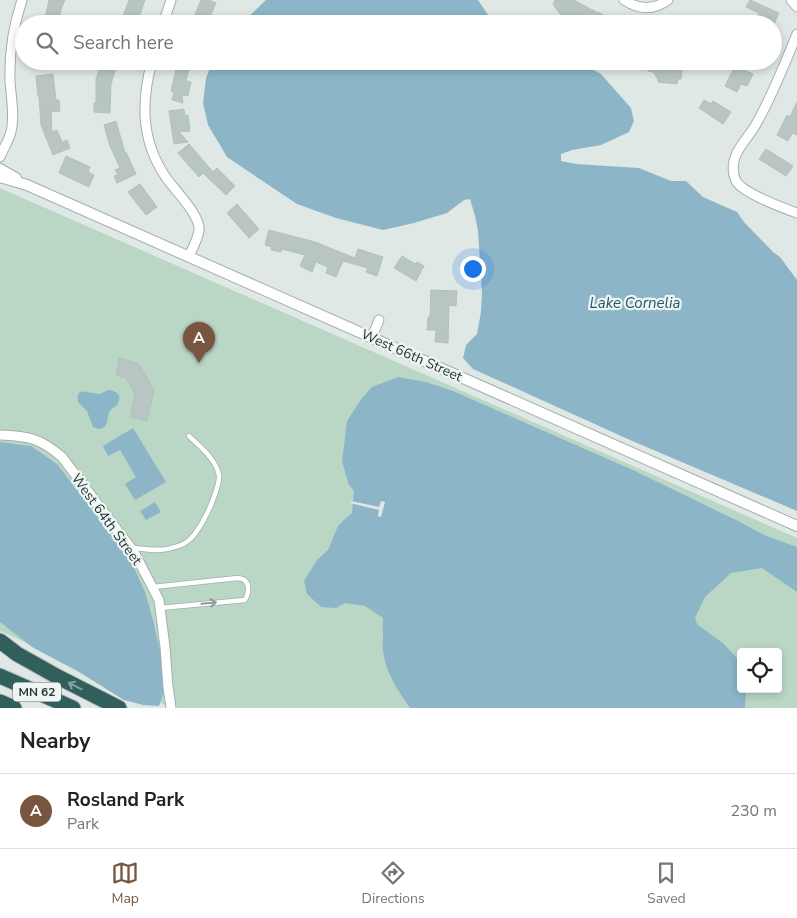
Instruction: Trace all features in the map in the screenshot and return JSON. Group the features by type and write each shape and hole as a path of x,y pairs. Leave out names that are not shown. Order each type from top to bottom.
{"highway":[{"path":"0,640 25,659 119,708"},
{"name":"MN 62","path":"0,676 73,708"},
{"name":"MN 62","path":"0,702 14,708"}],"street":[{"path":"17,15 22,0"},
{"path":"165,15 170,0"},
{"path":"624,0 638,7 648,8 668,0"},
{"path":"791,0 797,7"},
{"path":"0,157 11,132 10,66 11,40 15,23"},
{"path":"782,69 797,34"},
{"path":"150,70 145,97 148,137 164,176 196,217 199,231 189,256"},
{"path":"781,70 755,126 736,154 732,168 737,183 776,206 797,213"},
{"name":"West 66th Street","path":"0,169 27,185 797,526"},
{"name":"West 66th Street","path":"0,177 27,185"},
{"path":"372,337 379,320"},
{"name":"West 64th Street","path":"0,435 35,439 51,447 62,457 132,548 159,600 171,708"}],"lane":[{"path":"132,548 170,549 188,541 201,524 214,497 219,476 215,465 189,436"},
{"path":"153,588 238,578 243,578 248,584 248,595 245,600 160,608"}],"green space":[{"path":"0,188 797,538 797,708 172,708 0,631"}],"water":[{"path":"266,0 478,0 488,15 250,15"},
{"name":"Lake Cornelia","path":"209,70 594,70 601,74 631,108 634,121 629,132 601,145 561,154 561,161 576,164 639,168 671,181 686,181 703,197 737,212 744,222 780,257 797,280 797,511 630,440 473,369 463,358 466,345 477,334 482,292 478,231 470,199 464,200 447,213 383,230 336,218 297,204 227,157 208,125 203,103 206,78"},
{"path":"398,377 426,382 453,391 635,471 764,535 797,547 797,592 762,568 731,573 705,597 695,618 697,624 724,644 737,659 737,693 746,693 745,708 410,708 386,666 383,647 383,618 365,606 345,603 336,608 321,607 307,594 304,581 317,560 328,550 338,526 352,513 354,491 349,485 342,462 347,421 362,398 372,387"},
{"path":"108,390 118,394 120,398 117,405 110,411 105,427 98,429 93,427 87,411 78,402 79,393 100,394"},
{"path":"133,428 166,482 135,500 125,484 136,477 120,450 108,456 103,446"},
{"path":"0,442 31,446 57,464 132,563 145,592 161,656 164,691 159,706 143,705 124,700 79,672 32,647 0,622"},
{"path":"155,502 161,512 146,520 140,511"}],"pier":[{"path":"351,501 379,507 381,501 385,502 381,517 378,516 379,510 350,503"}],"building":[{"path":"49,0 65,0 60,15 46,15"},
{"path":"129,0 145,0 140,15 123,15"},
{"path":"201,0 209,0 216,3 211,15 195,15"},
{"path":"555,0 574,0 603,15 562,15 553,4"},
{"path":"750,0 779,13 778,15 758,15 759,13 746,7"},
{"path":"99,70 115,70 111,84 110,113 94,112 96,79"},
{"path":"176,70 189,70 186,81 191,82 188,96 182,95 183,103 172,100 174,92 171,91"},
{"path":"682,70 681,79 678,79 677,84 658,82 653,72 648,71"},
{"path":"733,70 744,70 753,74 747,86 741,84 737,92 725,86"},
{"path":"53,74 56,100 59,100 60,111 51,112 52,132 57,130 62,142 67,140 70,148 53,155 41,125 36,76"},
{"path":"704,100 711,104 713,101 731,112 723,124 699,108"},
{"path":"797,102 797,135 792,133 788,141 777,135 787,115 790,117"},
{"path":"184,109 185,116 188,115 190,131 179,132 188,142 174,144 169,111"},
{"path":"116,121 125,153 136,174 117,183 114,176 118,175 115,170 120,168 110,146 104,125"},
{"path":"189,144 213,172 217,168 235,186 226,195 203,173 199,177 178,153"},
{"path":"766,149 793,166 786,176 759,159"},
{"path":"66,156 90,167 88,172 94,175 89,187 59,173"},
{"path":"140,184 157,207 146,215 128,192"},
{"path":"237,204 259,229 249,238 227,213"},
{"path":"269,230 315,242 355,258 358,249 383,257 377,276 366,272 368,268 343,261 336,277 326,273 328,267 316,262 312,272 300,266 305,255 282,249 281,252 271,250 272,247 265,245"},
{"path":"402,256 415,264 417,262 424,266 416,281 394,268"},
{"path":"431,290 457,291 456,306 449,305 448,343 435,342 436,330 427,330 428,317 430,317"},
{"path":"119,358 138,363 154,390 147,421 130,417 135,394 126,378 116,375"}],"place":[{"name":"Rosland Park","path":"199,363"}]}
